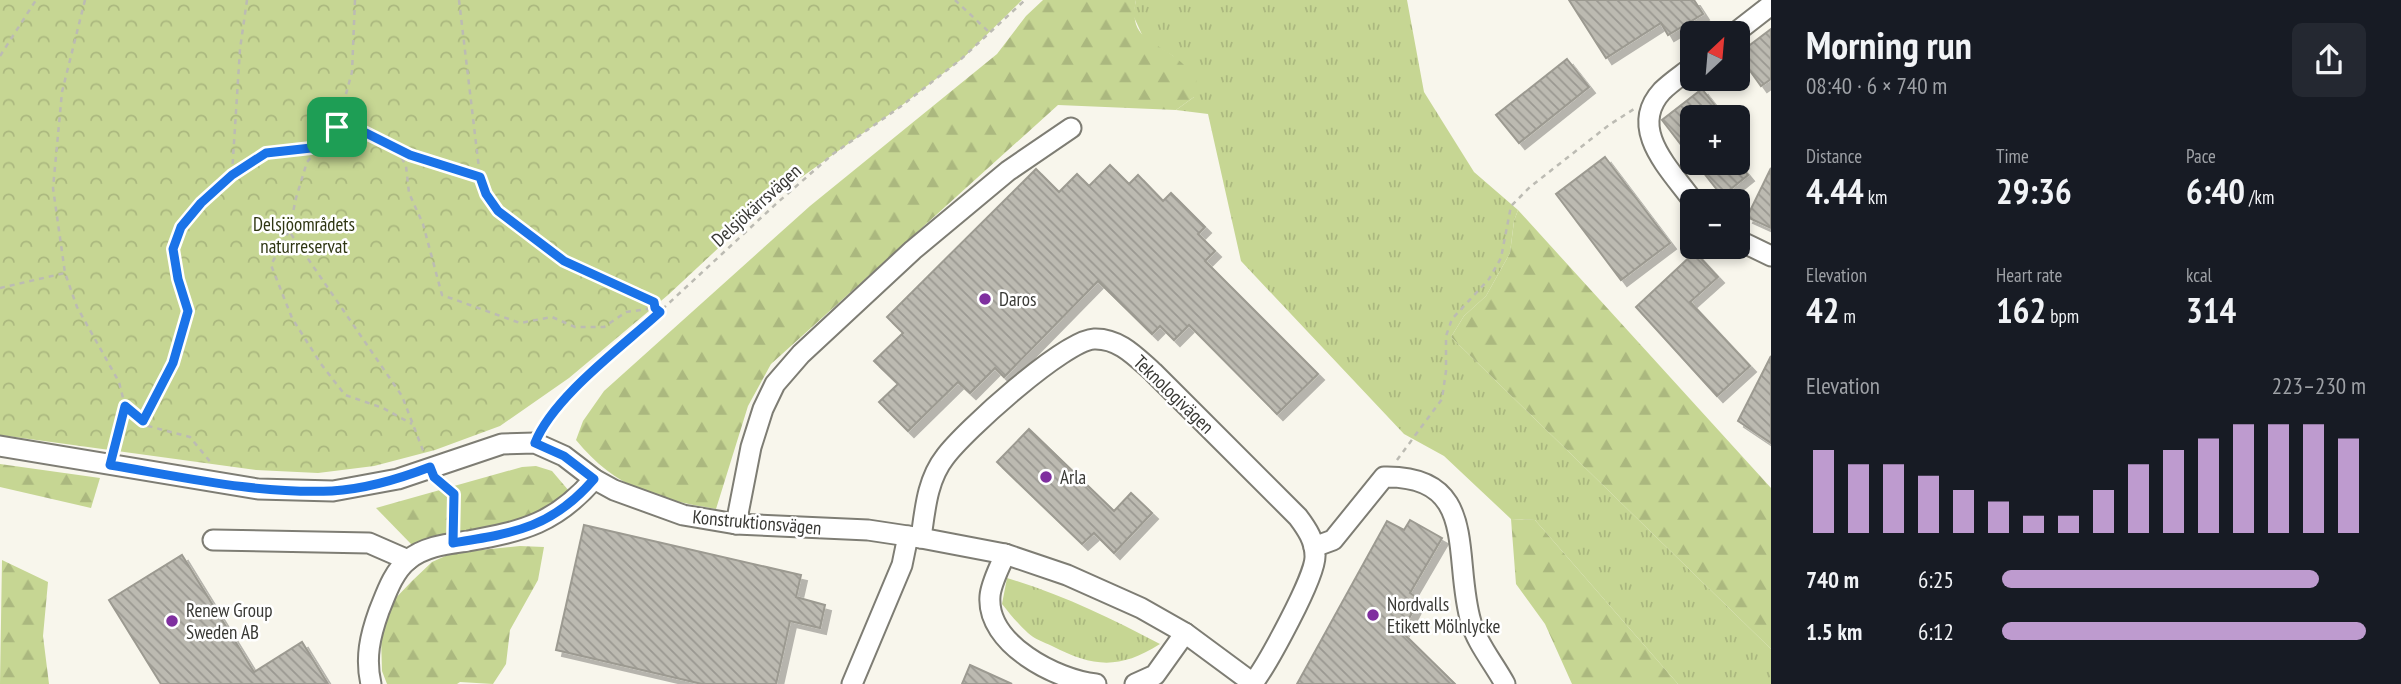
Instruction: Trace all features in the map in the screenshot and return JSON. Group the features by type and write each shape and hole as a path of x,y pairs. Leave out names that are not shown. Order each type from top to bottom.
{"street":[{"path":"1750,21 1771,5"},
{"path":"1680,77 1663,90 1654,102 1647,120 1651,143 1684,189"},
{"path":"736,524 751,447 763,408 775,384 801,354 913,250 1008,172 1071,128"},
{"path":"1750,246 1771,256"},
{"name":"Teknologivägen","path":"852,684 915,537 927,494 944,457 980,421 1050,362 1076,344 1092,339 1110,340 1128,350 1153,372 1298,517 1310,533 1314,547"},
{"name":"Konstruktionsvägen","path":"0,446 258,489 333,491 398,479 502,444 535,443 564,456 594,479 614,490 683,515 736,524 868,530 1004,555 1093,585 1141,608 1185,633 1253,684"},
{"path":"1253,684 1265,667 1311,575 1316,558 1314,547 1333,540 1384,477 1406,477 1423,481 1446,497 1454,517 1471,624 1505,684"},
{"path":"371,684 367,649 374,625 385,596 408,560 434,547 537,525 570,505 594,479"},
{"path":"213,540 369,543 408,560"},
{"path":"1004,555 990,596 992,615 1004,636 1023,654 1042,665 1081,682 1096,684"},
{"path":"1135,684 1155,675 1185,633"}],"path":[{"path":"0,56 36,0"},
{"path":"85,0 62,92 53,188 65,273 77,307 119,382 125,406 110,465"},
{"path":"232,175 240,49 247,0"},
{"path":"355,0 352,72 337,127 307,162 289,231 271,265 292,318 321,364 345,395 383,408 412,424"},
{"path":"459,0 480,177 486,194 498,211 564,261 654,302 655,308 660,312"},
{"path":"955,0 990,33"},
{"name":"Delsjökärrsvägen","path":"535,443 539,433 568,397 777,203 833,154 900,107 990,33 1025,0"},
{"path":"1384,477 1442,399 1446,371 1446,336 1452,319 1489,279 1501,258 1511,205 1609,125 1663,90"},
{"path":"337,127 360,130 397,149 480,177"},
{"path":"143,421 173,363 188,311 178,279 173,249 181,227 201,203 232,175 266,153 320,147"},
{"path":"397,149 406,166 410,192 423,224 442,295 520,323 552,317 575,327 604,327 626,312 655,308"},
{"path":"289,231 402,396 434,477 454,494 453,543"},
{"path":"0,288 65,273"},
{"path":"125,406 148,426 190,437 230,484"}],"green space":[{"name":"Delsjöområdets naturreservat","path":"0,0 1022,0 963,58 771,199 668,295 569,378 500,426 435,450 374,466 318,473 256,470 0,435"},
{"path":"1043,0 1136,0 1135,21 1142,34 1175,57 1197,77 1194,97 1176,110 1058,105 771,364 748,406 716,509 675,501 639,489 622,481 591,457 576,440 583,421 604,391 810,206 997,54 1026,16"},
{"path":"1136,0 1407,0 1424,92 1474,172 1518,210 1510,253 1486,296 1464,316 1451,337 1771,649 1771,684 1678,684 1535,520 1511,519 1444,456 1404,434 1241,261 1208,114 1176,110 1194,97 1173,56 1144,39 1133,15"},
{"path":"1518,210 1771,488 1771,649 1451,337 1464,316 1486,296 1510,253"},
{"path":"0,464 100,478 91,508 0,487"},
{"path":"536,466 552,471 569,491 539,517 503,528 412,545 376,508 522,467"},
{"path":"1511,519 1535,520 1678,684 1572,684 1545,624 1516,584"},
{"path":"520,546 544,547 538,580 510,630 506,664 493,684 387,684 382,671 381,636 390,604 412,581 432,562 452,553"},
{"path":"2,560 48,582 43,636 49,684 0,684"},
{"path":"1007,578 1085,607 1160,644 1119,662 1093,661 1067,653 1030,635 1017,623 1002,604"}],"building":[{"path":"1569,0 1694,0 1703,14 1691,21 1680,21 1680,28 1668,35 1661,23 1606,58"},
{"path":"1771,29 1771,79 1761,86 1750,71 1750,45"},
{"path":"1567,59 1589,87 1519,143 1496,115"},
{"path":"1699,91 1704,91 1715,105 1681,105"},
{"path":"1680,106 1680,143 1662,120"},
{"path":"1605,157 1670,243 1621,280 1556,194"},
{"name":"Daros","path":"1110,165 1129,184 1138,175 1163,201 1171,193 1205,227 1198,234 1215,251 1205,261 1318,374 1277,414 1189,325 1174,340 1160,326 1152,334 1098,281 1004,377 995,368 970,393 958,382 908,431 879,402 898,384 874,361 903,333 887,317 1036,169 1059,192 1077,174 1089,186"},
{"path":"1771,168 1771,228 1750,218 1750,211"},
{"path":"1705,175 1748,175 1731,189 1716,189"},
{"path":"1687,259 1701,259 1718,277 1690,302 1750,366 1717,396 1636,307"},
{"path":"1771,356 1771,443 1738,421"},
{"name":"Arla","path":"1029,429 1114,511 1131,493 1152,513 1114,553 1094,533 1082,544 997,462"},
{"name":"Nordvalls Etikett Mölnlycke","path":"1410,520 1442,538 1410,593 1419,599 1402,632 1455,684 1297,684 1387,521 1404,530"},
{"path":"584,525 801,575 796,597 825,605 820,628 790,621 776,684 702,684 556,650"},
{"name":"Renew Group Sweden AB","path":"182,555 254,672 302,642 328,684 161,684 109,600"},
{"path":"970,665 1012,684 962,684"}],"place":[{"name":"Daros","path":"985,299"},
{"name":"Arla","path":"1046,477"},
{"name":"Nordvalls Etikett Mölnlycke","path":"1373,615"},
{"name":"Renew Group Sweden AB","path":"172,621"}],"route":[{"path":"337,127 360,130 410,155 480,177 486,194 498,211 564,261 654,302 655,308 660,312 568,397 539,433 535,443 564,456 594,479 570,505 551,518 521,530 453,543 454,494 434,477 430,467 398,479 333,491 258,489 110,465 125,406 143,421 173,363 188,311 178,279 173,249 181,227 201,203 232,175 266,153 320,147 337,127"}]}
